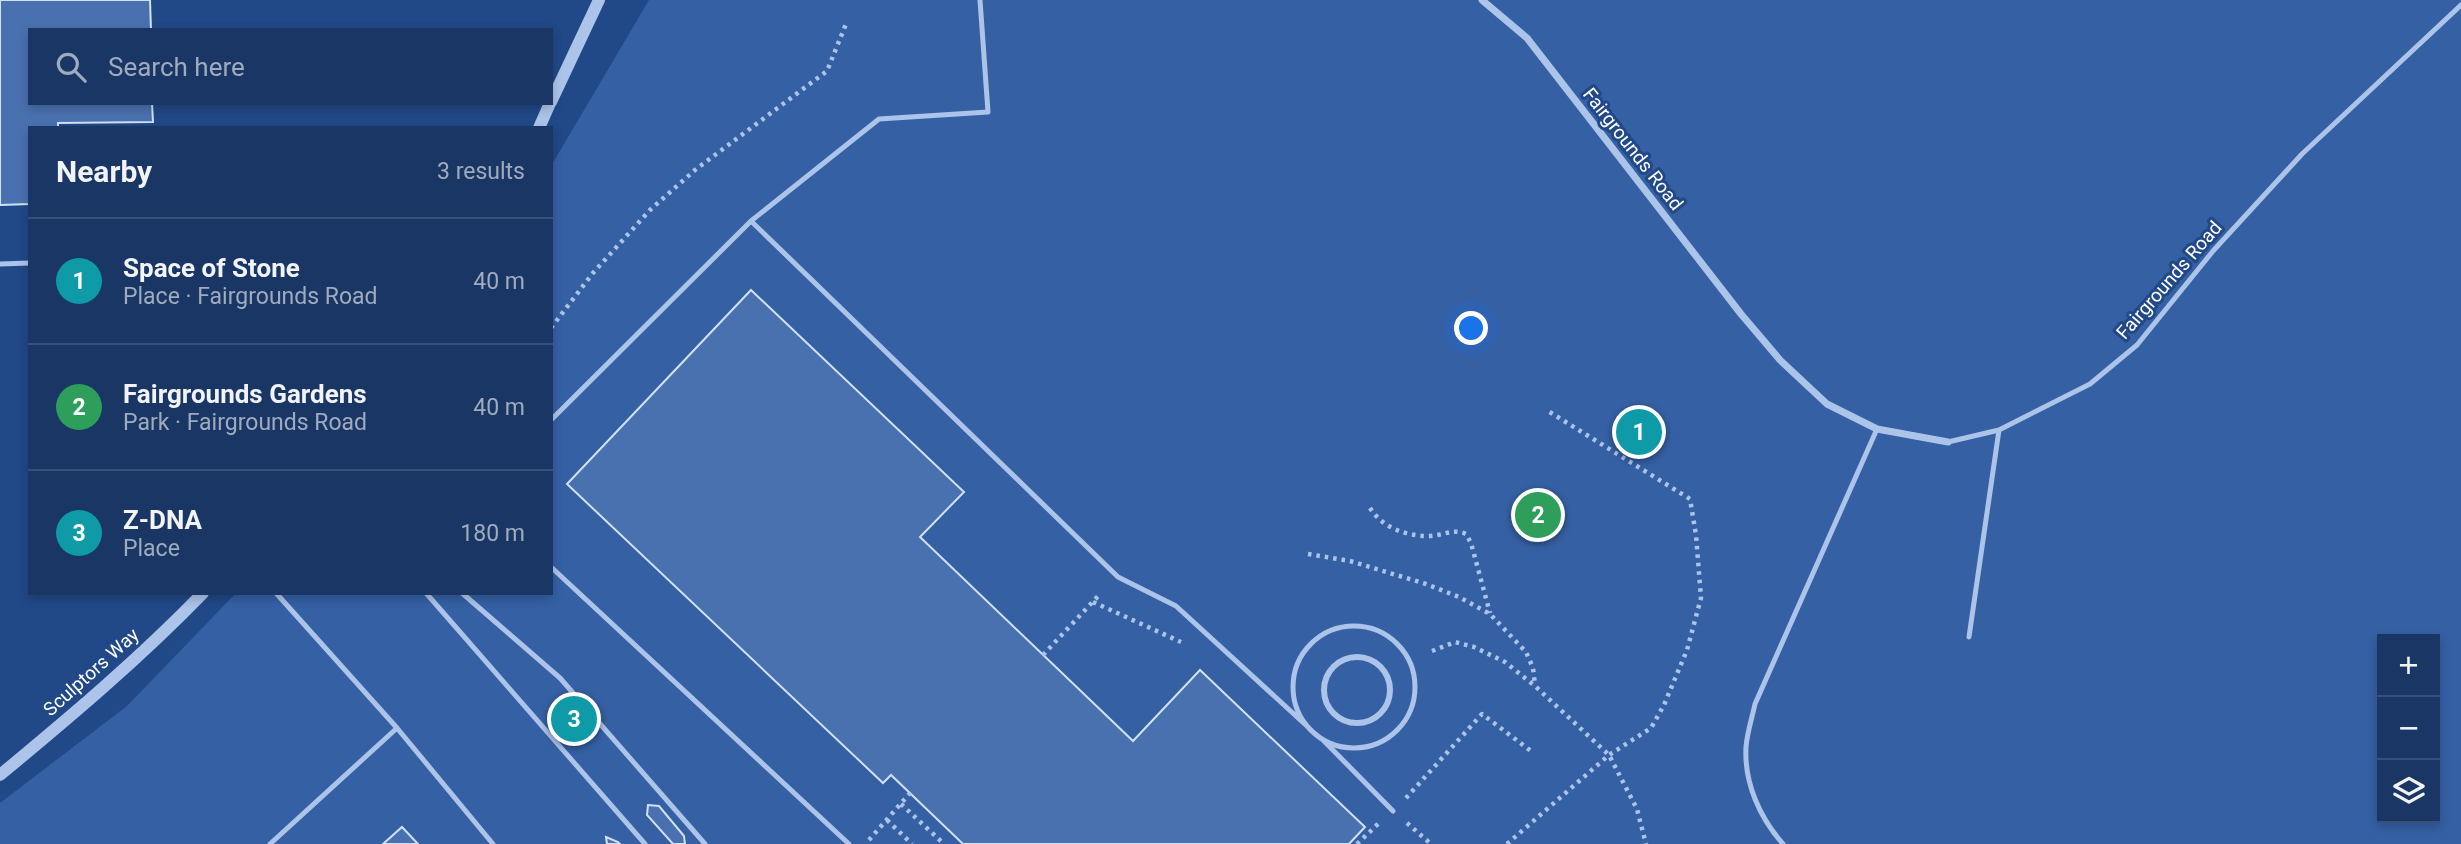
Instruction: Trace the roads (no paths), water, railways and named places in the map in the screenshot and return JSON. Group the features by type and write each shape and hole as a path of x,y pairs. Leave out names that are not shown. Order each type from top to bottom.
{"street":[{"path":"553,98 599,0"},
{"name":"Fairgrounds Road","path":"1482,0 1527,38 1741,314 1780,360 1827,404 1877,429 1948,442"},
{"path":"540,126 550,105"},
{"name":"Sculptors Way","path":"0,775 93,699 201,595"},
{"path":"1354,657 1376,663 1384,671 1388,682 1390,692 1387,704 1381,713 1371,720 1360,723 1340,719 1332,712 1324,693 1328,673 1335,665 1354,657"}],"lane":[{"path":"553,418 751,221 879,119 988,113 980,0"},
{"name":"Fairgrounds Road","path":"1948,442 2000,430 2090,384 2137,345 2213,251 2302,154 2461,5"},
{"path":"751,221 1118,577 1176,606 1308,727 1324,740 1341,747 1361,748 1381,742 1398,730 1410,713 1415,693 1413,672 1399,644 1372,628 1351,626 1332,630 1315,640 1303,654 1295,672 1293,692 1298,710 1308,727"},
{"path":"0,264 28,263"},
{"path":"1783,844 1769,828 1750,788 1746,748 1755,704 1877,429"},
{"path":"1969,638 2000,430"},
{"path":"553,569 849,844"},
{"path":"278,595 397,728 493,844"},
{"path":"428,595 645,844"},
{"path":"464,595 560,678 705,844"},
{"path":"270,844 397,728"},
{"path":"1316,733 1393,811"}],"place":[{"name":"Space of Stone","path":"1639,432"},
{"name":"Fairgrounds Gardens","path":"1538,515"},
{"name":"Z-DNA","path":"574,719"}]}
